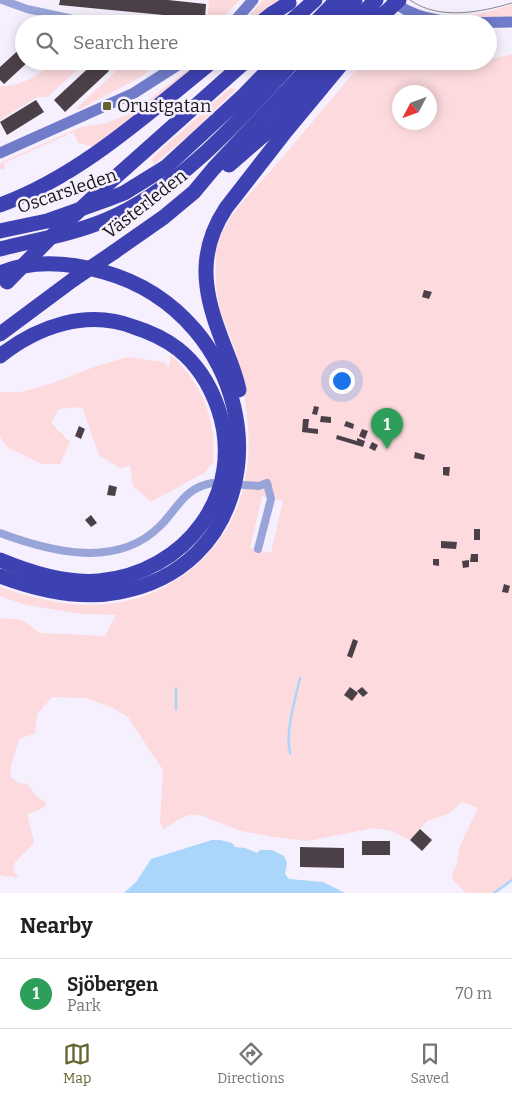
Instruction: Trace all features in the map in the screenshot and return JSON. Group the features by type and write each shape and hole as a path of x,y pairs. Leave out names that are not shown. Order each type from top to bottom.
{"highway":[{"path":"298,15 314,0"},
{"path":"323,15 337,0"},
{"path":"378,15 400,0"},
{"path":"270,15 291,2"},
{"path":"279,15 291,2"},
{"path":"345,15 366,2"},
{"path":"357,15 366,2"},
{"path":"0,205 26,196 71,170 156,107 202,70"},
{"path":"152,144 225,70"},
{"path":"152,144 236,70"},
{"name":"Oscarsleden","path":"0,231 47,221 124,193 166,167 268,70"},
{"name":"Oscarsleden","path":"0,249 97,224 123,212 152,195 173,180 216,141 285,70"},
{"name":"Västerleden","path":"0,334 74,279 164,217 194,192 214,168 307,70"},
{"path":"194,192 217,176 272,127 324,70"},
{"path":"239,441 243,431 243,415 237,380 219,333 207,293 205,268 208,248 216,226 226,208 337,70"},
{"name":"Västerleden","path":"2,281 152,144"},
{"path":"0,576 40,589 83,595 118,593 144,586 181,565 197,552 213,533 228,507 239,468 239,441 233,400 221,368 202,338 170,305 129,280 80,266 30,265 2,281"},
{"path":"0,356 47,328 74,321 110,320 125,323 154,334 180,350 206,381 222,421 225,455 220,487 207,516 197,530 176,552 150,568 113,579 83,581 54,578 0,560"}],"street":[{"path":"2,0 27,9 55,15"},
{"path":"240,15 253,0"},
{"path":"389,6 424,15"},
{"path":"497,22 512,22"},
{"path":"0,154 134,93 161,70"},
{"path":"0,533 21,541 60,550 96,553 122,550 140,541 159,527 190,492 212,483"},
{"path":"244,485 259,486 267,483 271,498 258,549"}],"shaded area":[{"path":"209,0 240,0 224,15 208,15"},
{"path":"263,0 281,0 264,15 250,15"},
{"path":"512,5 512,18 497,18 497,15 474,15"},
{"path":"512,54 512,879 494,893 466,893 455,882 452,877 457,864 459,848 478,808 462,802 450,813 427,821 410,840 392,831 374,828 307,841 241,831 200,815 188,815 164,829 160,823 163,770 128,717 111,707 86,698 52,697 37,714 35,733 19,739 11,765 10,776 18,783 28,784 36,796 46,803 46,806 28,814 34,843 15,862 13,871 19,878 0,875 0,618 22,620 40,633 105,636 116,615 82,614 26,605 0,596 0,587 45,600 68,603 91,605 135,599 157,591 178,579 202,560 220,539 233,517 242,492 249,440 247,412 238,362 220,310 216,285 216,251 220,238 232,215 356,70 497,70 497,58","holes":["262,496 283,501 271,553 250,548"]},
{"path":"76,70 48,97 37,97 0,120 0,86 22,82 43,71"},
{"path":"114,70 147,70 141,77 78,110 77,108 115,72"},
{"path":"188,70 193,70 94,147 78,143 73,132 69,134 69,132 82,127 106,123 134,112"},
{"path":"230,88 236,89 194,131 153,165 152,158"},
{"path":"67,133 67,135 4,163 5,170 0,169 0,163"},
{"path":"171,355 191,378 205,404 210,417 214,447 213,462 204,473 151,502 133,486 130,466 120,468 99,455 82,407 59,409 51,423 70,442 60,464 42,464 7,447 0,437 0,392 22,392 128,357 163,362 169,367"}],"water":[{"path":"212,840 232,843 235,847 245,848 257,853 260,850 272,850 284,856 287,863 285,874 289,879 323,882 345,893 124,893 137,881 151,859"}],"building":[{"path":"60,0 168,0 206,4 205,15 163,15 59,5"},
{"path":"15,53 15,70 19,70 4,84 0,80 0,67"},
{"path":"86,70 109,71 65,112 54,100"},
{"path":"36,100 44,112 7,135 0,122"},
{"path":"424,290 432,292 429,299 422,297"},
{"path":"314,406 319,407 317,415 312,414"},
{"path":"321,416 331,417 331,423 320,422"},
{"path":"303,419 309,419 308,428 318,429 318,434 302,432"},
{"path":"346,421 354,424 353,429 344,426"},
{"path":"79,426 85,429 81,439 75,436"},
{"path":"362,429 368,431 365,439 359,436"},
{"path":"337,435 357,441 357,438 365,441 363,447 336,439"},
{"path":"372,442 378,445 375,451 369,448"},
{"path":"415,452 425,455 424,460 414,458"},
{"path":"443,467 450,467 449,476 443,475"},
{"path":"109,485 117,487 115,496 107,495"},
{"path":"91,515 97,523 91,527 85,520"},
{"path":"474,529 480,529 480,540 474,540"},
{"path":"441,541 457,542 456,549 441,548"},
{"path":"471,554 478,554 478,562 470,562"},
{"path":"433,559 439,559 439,566 433,565"},
{"path":"469,560 469,567 463,568 462,561"},
{"path":"504,584 510,586 508,593 502,592"},
{"path":"353,639 358,641 352,658 347,656"},
{"path":"350,687 358,693 352,701 344,695"},
{"path":"362,687 368,693 363,697 357,691"},
{"path":"420,829 432,840 422,851 410,840"},
{"path":"362,841 390,841 390,855 362,855"},
{"path":"300,847 344,848 344,868 300,867"}],"waterway":[{"path":"290,753 290,726 300,678"},
{"path":"176,689 176,709"},
{"path":"494,893 512,880"}],"tram line":[{"path":"410,0 421,7 447,13 474,12 512,3"}],"place":[{"name":"Orustgatan","path":"107,106"},
{"name":"Sjöbergen","path":"387,449"}]}
